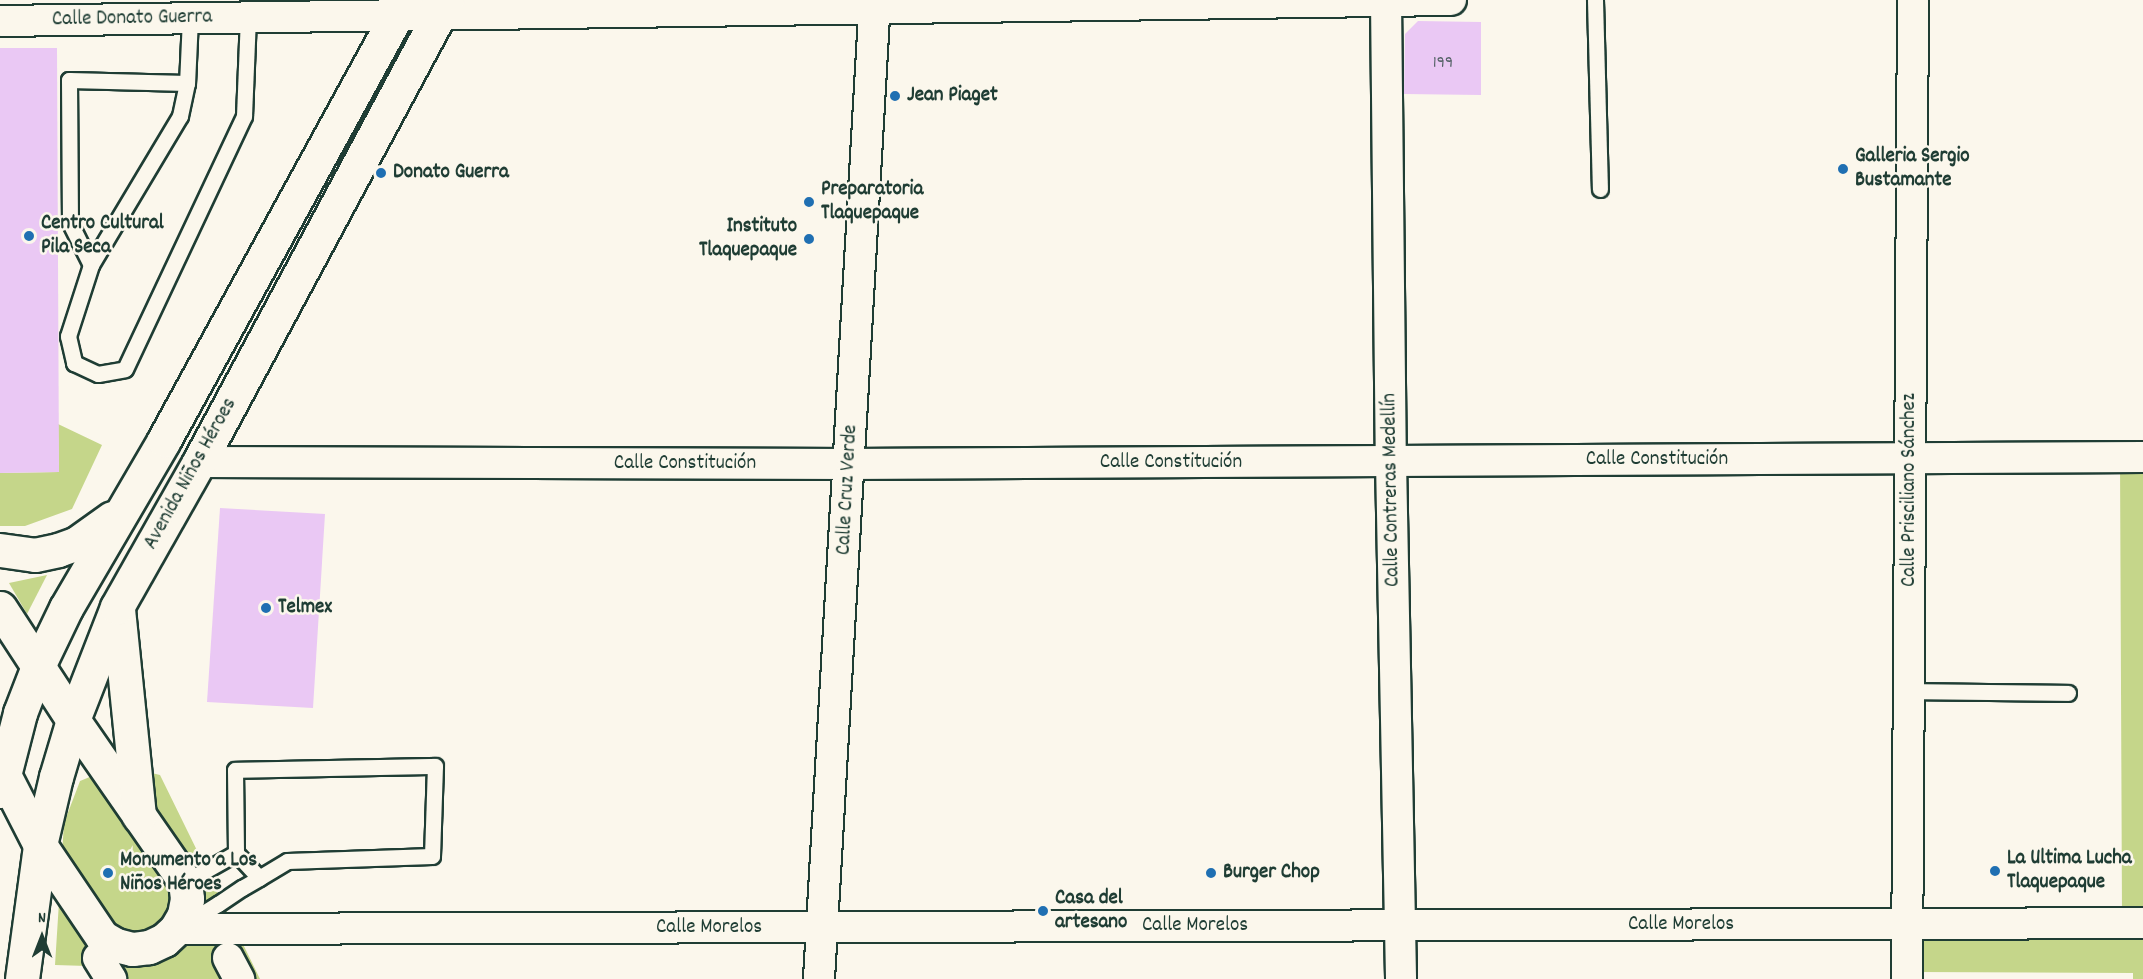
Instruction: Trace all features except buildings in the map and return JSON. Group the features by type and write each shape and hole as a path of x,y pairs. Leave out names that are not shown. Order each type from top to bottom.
{"main road":[{"name":"Avenida Niños Héroes","path":"22,979 40,845 73,720 117,607 199,462 443,7"},
{"name":"Avenida Niños Héroes","path":"1,777 20,712 39,664 66,608 125,507 401,8"},
{"path":"0,550 35,555 58,550 77,543 97,531 125,507"},
{"path":"117,607 139,816"},
{"path":"0,608 39,664 73,720 185,882 187,899 184,915 176,929 164,940 141,948 116,945 102,937 40,845 1,777"}],"street":[{"name":"Calle Contreras Medellín","path":"1386,0 1391,461 1401,979"},
{"name":"Calle Donato Guerra","path":"0,21 248,17 443,7 1451,0"},
{"name":"Calle Prisciliano Sánchez","path":"1907,979 1913,0"},
{"name":"Calle Cruz Verde","path":"819,979 875,4"},
{"name":"Calle Constitución","path":"199,462 849,465 2143,457"},
{"name":"Calle Morelos","path":"176,929 2143,923"}],"lane":[{"path":"1595,0 1600,189"},
{"path":"190,18 187,83 180,116 91,265 68,336 74,363 98,374 125,369 244,116 248,17"},
{"path":"91,265 70,223 69,80 187,83"},
{"path":"1909,691 2068,693"},
{"path":"176,929 287,861 432,856 435,766 235,770 236,853 259,878"},
{"path":"185,882 236,853"}],"green space":[{"path":"58,424 102,445 72,509 25,526 0,526 0,473 59,472"},
{"path":"2120,458 2143,458 2143,979 2133,979 2133,973 1918,972 1917,913 2122,914"},
{"path":"47,575 27,614 9,583"},
{"path":"119,765 160,775 260,979 95,979 87,966 55,965 64,823 80,781"}],"place":[{"name":"Jean Piaget","path":"895,96"},
{"name":"Galleria Sergio Bustamante","path":"1843,169"},
{"name":"Donato Guerra","path":"381,173"},
{"name":"Preparatoria Tlaquepaque","path":"809,202"},
{"name":"Centro Cultural Pila Seca","path":"29,236"},
{"name":"Instituto Tlaquepaque","path":"809,239"},
{"name":"Telmex","path":"266,608"},
{"name":"La Ultima Lucha Tlaquepaque","path":"1995,871"},
{"name":"Monumento a Los Niños Héroes","path":"108,873"},
{"name":"Burger Chop","path":"1211,873"},
{"name":"Casa del artesano","path":"1043,911"}]}
